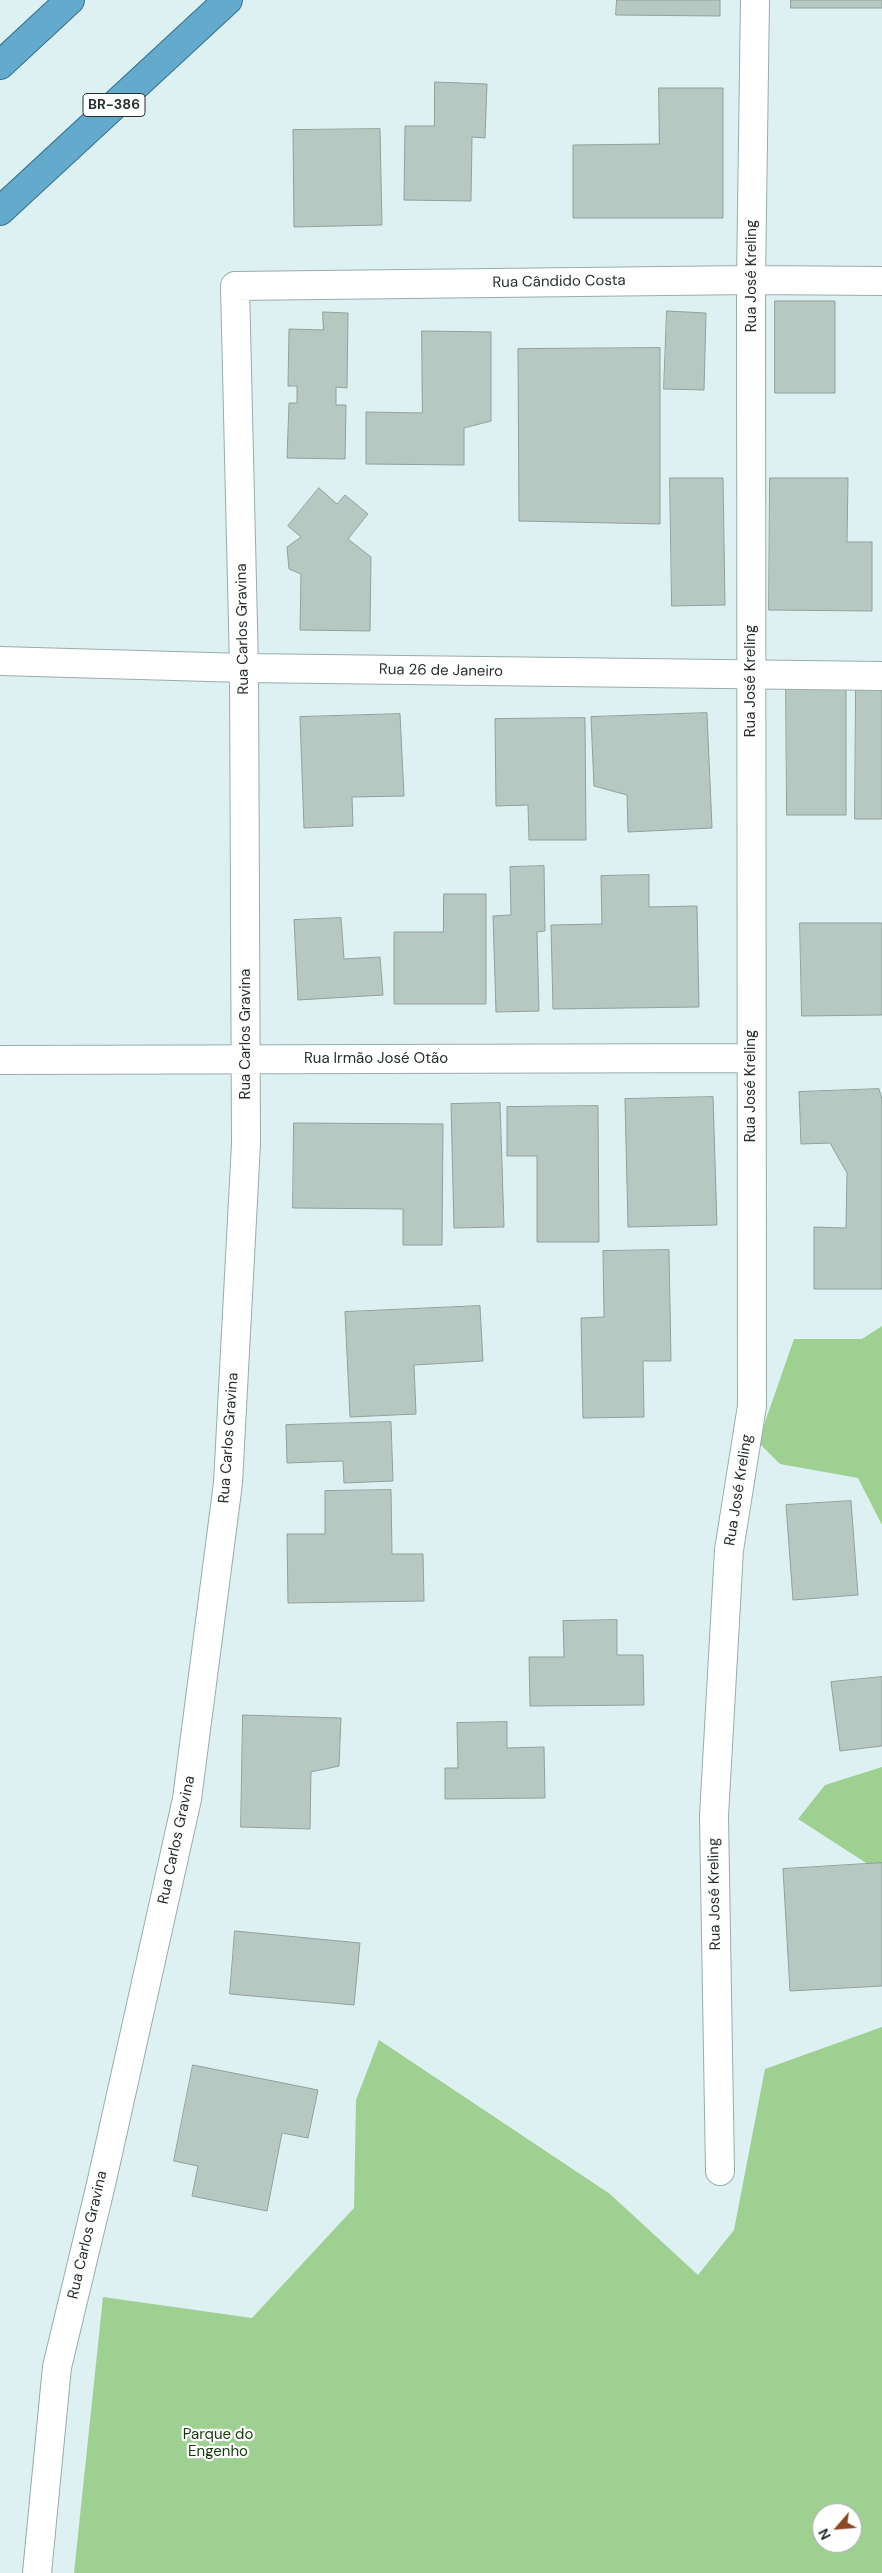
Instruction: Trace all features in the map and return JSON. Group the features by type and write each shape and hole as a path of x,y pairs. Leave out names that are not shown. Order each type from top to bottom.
{"highway":[{"path":"0,65 70,0"},
{"name":"BR-386","path":"0,211 228,0"}],"street":[{"name":"Rua José Kreling","path":"720,2171 714,1816 729,1550 752,1406 751,280 755,0"},
{"name":"Rua Cândido Costa","path":"236,286 751,280 882,281"},
{"name":"Rua Carlos Gravina","path":"37,2573 56,2367 102,2180 187,1799 228,1483 246,1144 244,668 236,286"},
{"name":"Rua 26 de Janeiro","path":"0,661 244,668 882,676"},
{"name":"Rua Irmão José Otão","path":"0,1060 751,1058"}],"green space":[{"path":"882,1326 882,1525 858,1478 780,1464 758,1442 794,1339 862,1339"},
{"path":"882,1767 882,1878 874,1868 798,1819 825,1785"},
{"name":"Parque do Engenho","path":"882,2027 882,2573 74,2573 103,2297 252,2318 354,2208 356,2100 379,2040 610,2194 698,2275 734,2230 765,2069"}],"building":[{"path":"617,0 720,0 720,16 616,15"},
{"path":"791,0 882,0 882,8 791,8"},
{"path":"435,82 487,84 485,138 472,137 471,201 404,200 405,126 434,126"},
{"path":"659,88 723,88 723,218 573,218 573,145 659,144"},
{"path":"380,129 382,225 294,227 293,130"},
{"path":"775,301 835,301 835,393 775,393"},
{"path":"667,311 706,313 704,390 664,389"},
{"path":"323,312 348,313 347,388 336,387 336,405 346,405 345,459 287,458 289,403 297,403 297,386 288,386 289,329 323,330"},
{"path":"422,331 491,332 491,421 464,428 464,465 366,464 366,412 422,413"},
{"path":"660,348 660,524 519,521 518,349"},
{"path":"670,478 723,478 725,605 672,606"},
{"path":"770,478 848,478 847,542 872,542 872,611 769,610"},
{"path":"319,488 337,504 345,495 368,514 348,539 371,557 370,631 300,630 301,574 289,569 287,547 301,537 288,526"},
{"path":"786,685 846,685 846,815 787,815"},
{"path":"856,687 882,688 882,819 855,819"},
{"path":"707,713 712,828 628,832 627,795 594,786 591,717"},
{"path":"400,714 404,796 352,797 353,826 304,828 300,717"},
{"path":"585,718 586,840 529,840 528,805 496,806 495,719"},
{"path":"544,866 545,931 537,932 539,1011 496,1012 493,916 511,915 510,867"},
{"path":"649,875 649,907 697,906 699,1007 553,1009 551,925 602,924 601,876"},
{"path":"444,894 486,894 486,1004 394,1004 394,932 443,932"},
{"path":"341,918 344,959 380,957 383,995 298,1000 294,920"},
{"path":"800,923 882,923 882,1015 802,1016"},
{"path":"879,1089 882,1099 882,1289 814,1289 814,1227 846,1228 847,1173 830,1143 801,1144 799,1092"},
{"path":"713,1097 717,1225 628,1227 625,1099"},
{"path":"500,1103 504,1227 454,1228 451,1104"},
{"path":"598,1106 599,1242 537,1242 537,1156 507,1156 507,1107"},
{"path":"294,1123 443,1124 442,1245 403,1245 403,1209 293,1208"},
{"path":"669,1250 671,1361 643,1361 644,1417 583,1418 581,1318 604,1317 603,1251"},
{"path":"480,1306 483,1361 414,1365 416,1414 350,1417 345,1312"},
{"path":"391,1422 393,1481 344,1483 343,1461 287,1463 286,1425"},
{"path":"391,1490 392,1554 423,1554 424,1601 288,1603 287,1534 325,1534 325,1491"},
{"path":"851,1501 858,1595 793,1600 786,1505"},
{"path":"617,1620 617,1655 643,1655 644,1705 530,1706 529,1657 564,1657 563,1621"},
{"path":"882,1677 882,1746 840,1751 831,1682"},
{"path":"243,1715 341,1718 339,1766 311,1772 310,1829 241,1827"},
{"path":"507,1722 507,1748 544,1747 545,1798 445,1799 445,1768 458,1768 457,1723"},
{"path":"882,1863 882,1986 790,1991 783,1869"},
{"path":"235,1931 360,1943 354,2005 230,1994"},
{"path":"193,2065 318,2090 308,2138 282,2133 267,2211 192,2196 198,2166 174,2161"}]}
